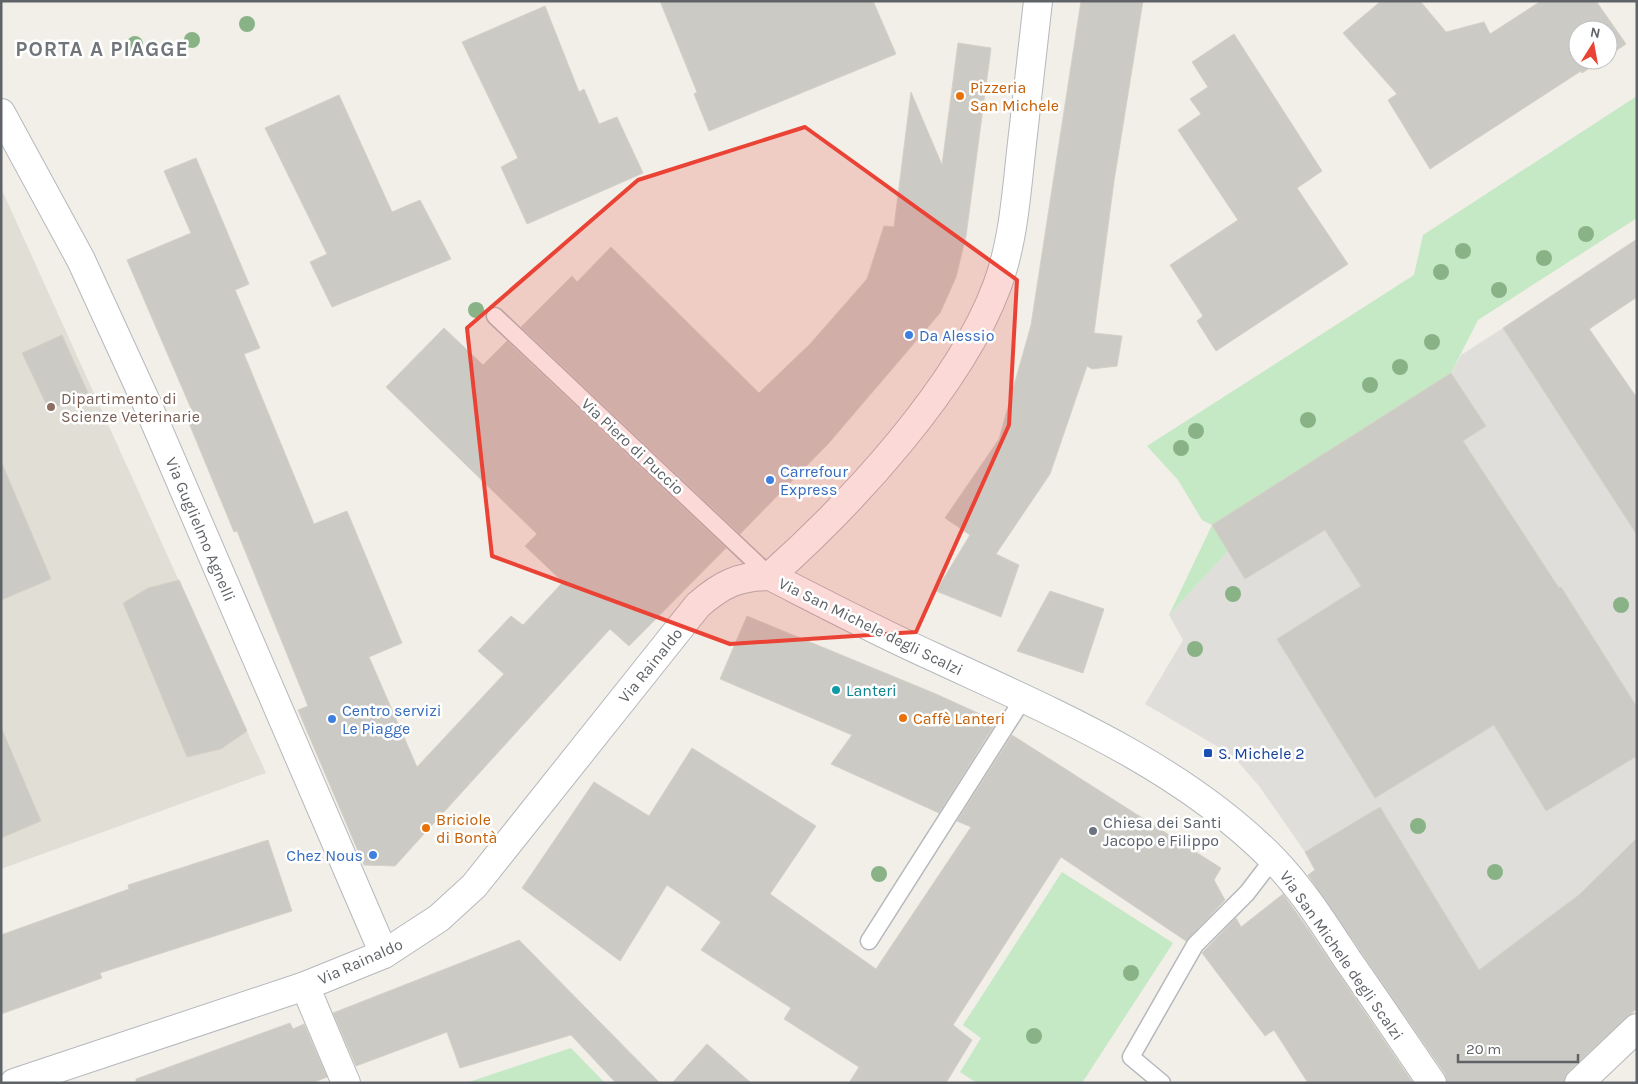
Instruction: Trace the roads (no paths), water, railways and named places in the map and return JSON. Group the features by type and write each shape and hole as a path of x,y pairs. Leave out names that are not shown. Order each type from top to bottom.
{"street":[{"name":"Via San Michele degli Scalzi","path":"1038,1 1014,221 997,286 984,316 948,378 891,451 829,522 770,576 900,641 1112,742 1180,783 1233,823 1273,859 1300,890 1432,1083"},
{"name":"Via Guglielmo Agnelli","path":"1,113 81,260 144,398 384,954"},
{"name":"Via Rainaldo","path":"14,1083 305,986 384,954 439,918 474,886 698,605 722,587 742,578 770,576"},
{"path":"305,986 346,1083"},
{"path":"1579,1083 1637,1028"}],"lane":[{"name":"Via Piero di Puccio","path":"495,316 770,576"},
{"path":"869,941 1023,699"},
{"path":"1162,1083 1131,1057 1195,945 1247,894 1273,859"}],"place":[{"name":"Pizzeria San Michele","path":"960,96"},
{"name":"Da Alessio","path":"909,335"},
{"name":"Dipartimento di Scienze Veterinarie","path":"51,407"},
{"name":"Carrefour Express","path":"770,480"},
{"name":"Lanteri","path":"836,690"},
{"name":"Caffè Lanteri","path":"903,718"},
{"name":"Centro servizi Le Piagge","path":"332,719"},
{"name":"S. Michele 2","path":"1208,753"},
{"name":"Briciole di Bontà","path":"426,828"},
{"name":"Chiesa dei Santi Jacopo e Filippo","path":"1093,831"},
{"name":"Chez Nous","path":"373,855"}],"district":[{"name":"PORTA A PIAGGE","path":"102,49"}]}
